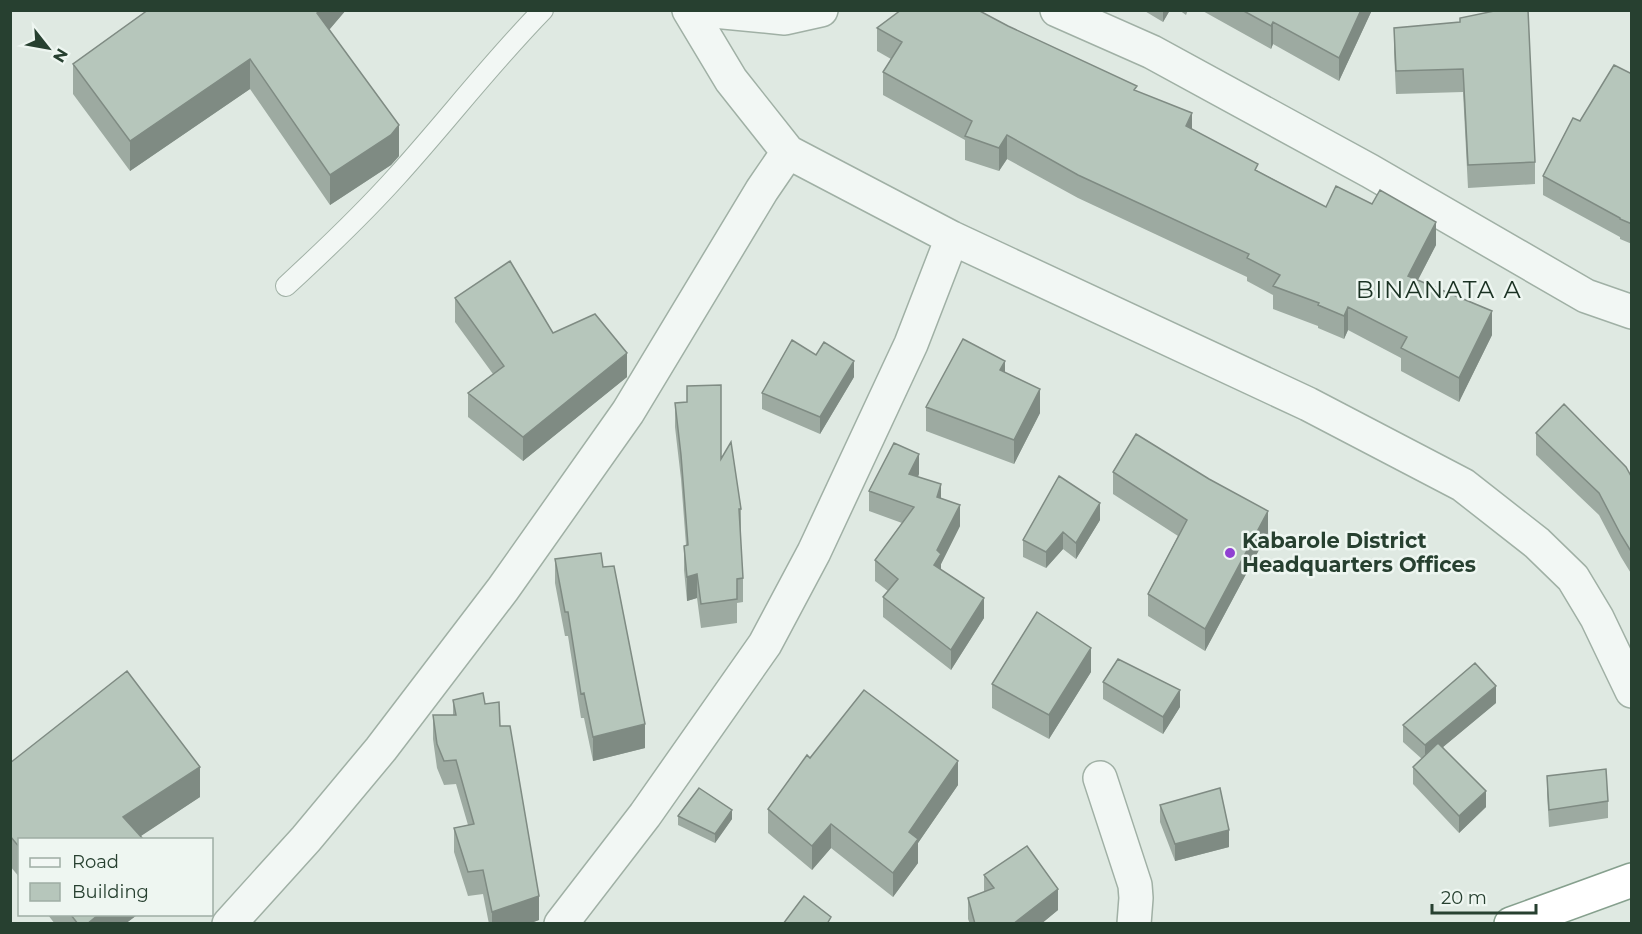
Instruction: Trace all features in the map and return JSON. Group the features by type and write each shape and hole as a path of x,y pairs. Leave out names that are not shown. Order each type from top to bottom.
{"highway":[{"path":"1511,924 1632,880"}],"street":[{"path":"689,10 731,80 788,152 952,238 1308,404 1463,485 1538,543 1573,578 1598,618 1632,691"},
{"path":"703,10 785,18 821,10"},
{"path":"1057,10 1152,52 1370,171 1586,296 1632,312"},
{"path":"230,924 306,840 381,749 503,589 628,412 762,189 788,152"},
{"path":"561,924 645,815 765,644 814,552 911,344 952,238"},
{"path":"1101,778 1135,885 1134,924"}],"lane":[{"path":"286,286 351,225 390,184 485,73 543,10"}],"building":[{"path":"148,10 320,10 317,13 399,125 391,135 330,175 250,59 130,141 73,64"},
{"path":"901,10 978,10 1137,86 1134,90 1192,113 1186,126 1258,164 1255,170 1326,207 1336,186 1372,204 1380,190 1436,222 1408,276 1492,311 1459,378 1401,348 1407,337 1348,307 1344,316 1318,305 1319,303 1273,286 1280,275 1247,258 1249,254 1078,175 1007,135 999,148 965,136 972,121 883,72 902,42 877,28"},
{"path":"1242,10 1361,10 1339,58 1273,22 1271,26"},
{"path":"1499,10 1528,10 1535,162 1468,165 1463,69 1396,71 1394,28 1460,22 1460,18"},
{"path":"1614,65 1632,74 1632,224 1543,176 1573,118 1580,121"},
{"path":"510,261 553,333 595,314 627,353 523,437 468,393 504,366 455,298"},
{"path":"963,339 1005,361 1000,370 1040,389 1014,440 926,407"},
{"path":"792,340 816,355 824,342 854,361 820,417 762,393"},
{"path":"721,385 721,459 731,442 741,509 739,509 743,578 737,579 737,599 701,604 697,574 687,577 684,546 688,545 675,403 687,402 687,386"},
{"path":"1564,404 1626,467 1632,478 1632,553 1599,493 1536,433"},
{"path":"1136,434 1209,479 1268,511 1205,629 1148,594 1187,520 1113,472"},
{"path":"894,443 919,454 909,474 941,484 937,497 960,505 937,550 941,554 934,565 984,598 951,650 883,597 898,579 875,560 914,507 869,491"},
{"path":"1059,476 1100,503 1076,543 1063,532 1046,552 1023,540"},
{"path":"601,553 603,567 614,566 645,724 593,737 584,693 581,694 568,612 565,612 555,559"},
{"path":"1037,612 1091,648 1049,715 992,684"},
{"path":"1118,659 1180,690 1163,717 1103,682"},
{"path":"1475,663 1496,686 1425,745 1403,725"},
{"path":"127,671 200,767 123,817 142,838 18,838 18,846 10,836 10,763"},
{"path":"864,690 958,761 909,832 918,839 893,873 831,824 812,846 768,809 807,755 810,758"},
{"path":"483,693 485,704 499,702 500,726 510,726 539,896 492,912 483,870 468,872 454,828 474,824 456,760 444,761 437,744 433,715 456,715 453,700"},
{"path":"1438,743 1486,791 1459,816 1413,767"},
{"path":"1606,769 1608,801 1549,810 1547,776"},
{"path":"699,788 732,810 715,834 678,816"},
{"path":"1220,788 1229,830 1175,844 1160,805"},
{"path":"1027,846 1058,889 1013,924 975,924 968,898 994,888 984,875"},
{"path":"804,896 831,917 827,924 783,924"},
{"path":"72,916 97,916 87,924 78,924"}],"place":[{"name":"Kabarole District Headquarters Offices","path":"1230,553"}],"district":[{"name":"BINANATA A","path":"1439,290"}]}
